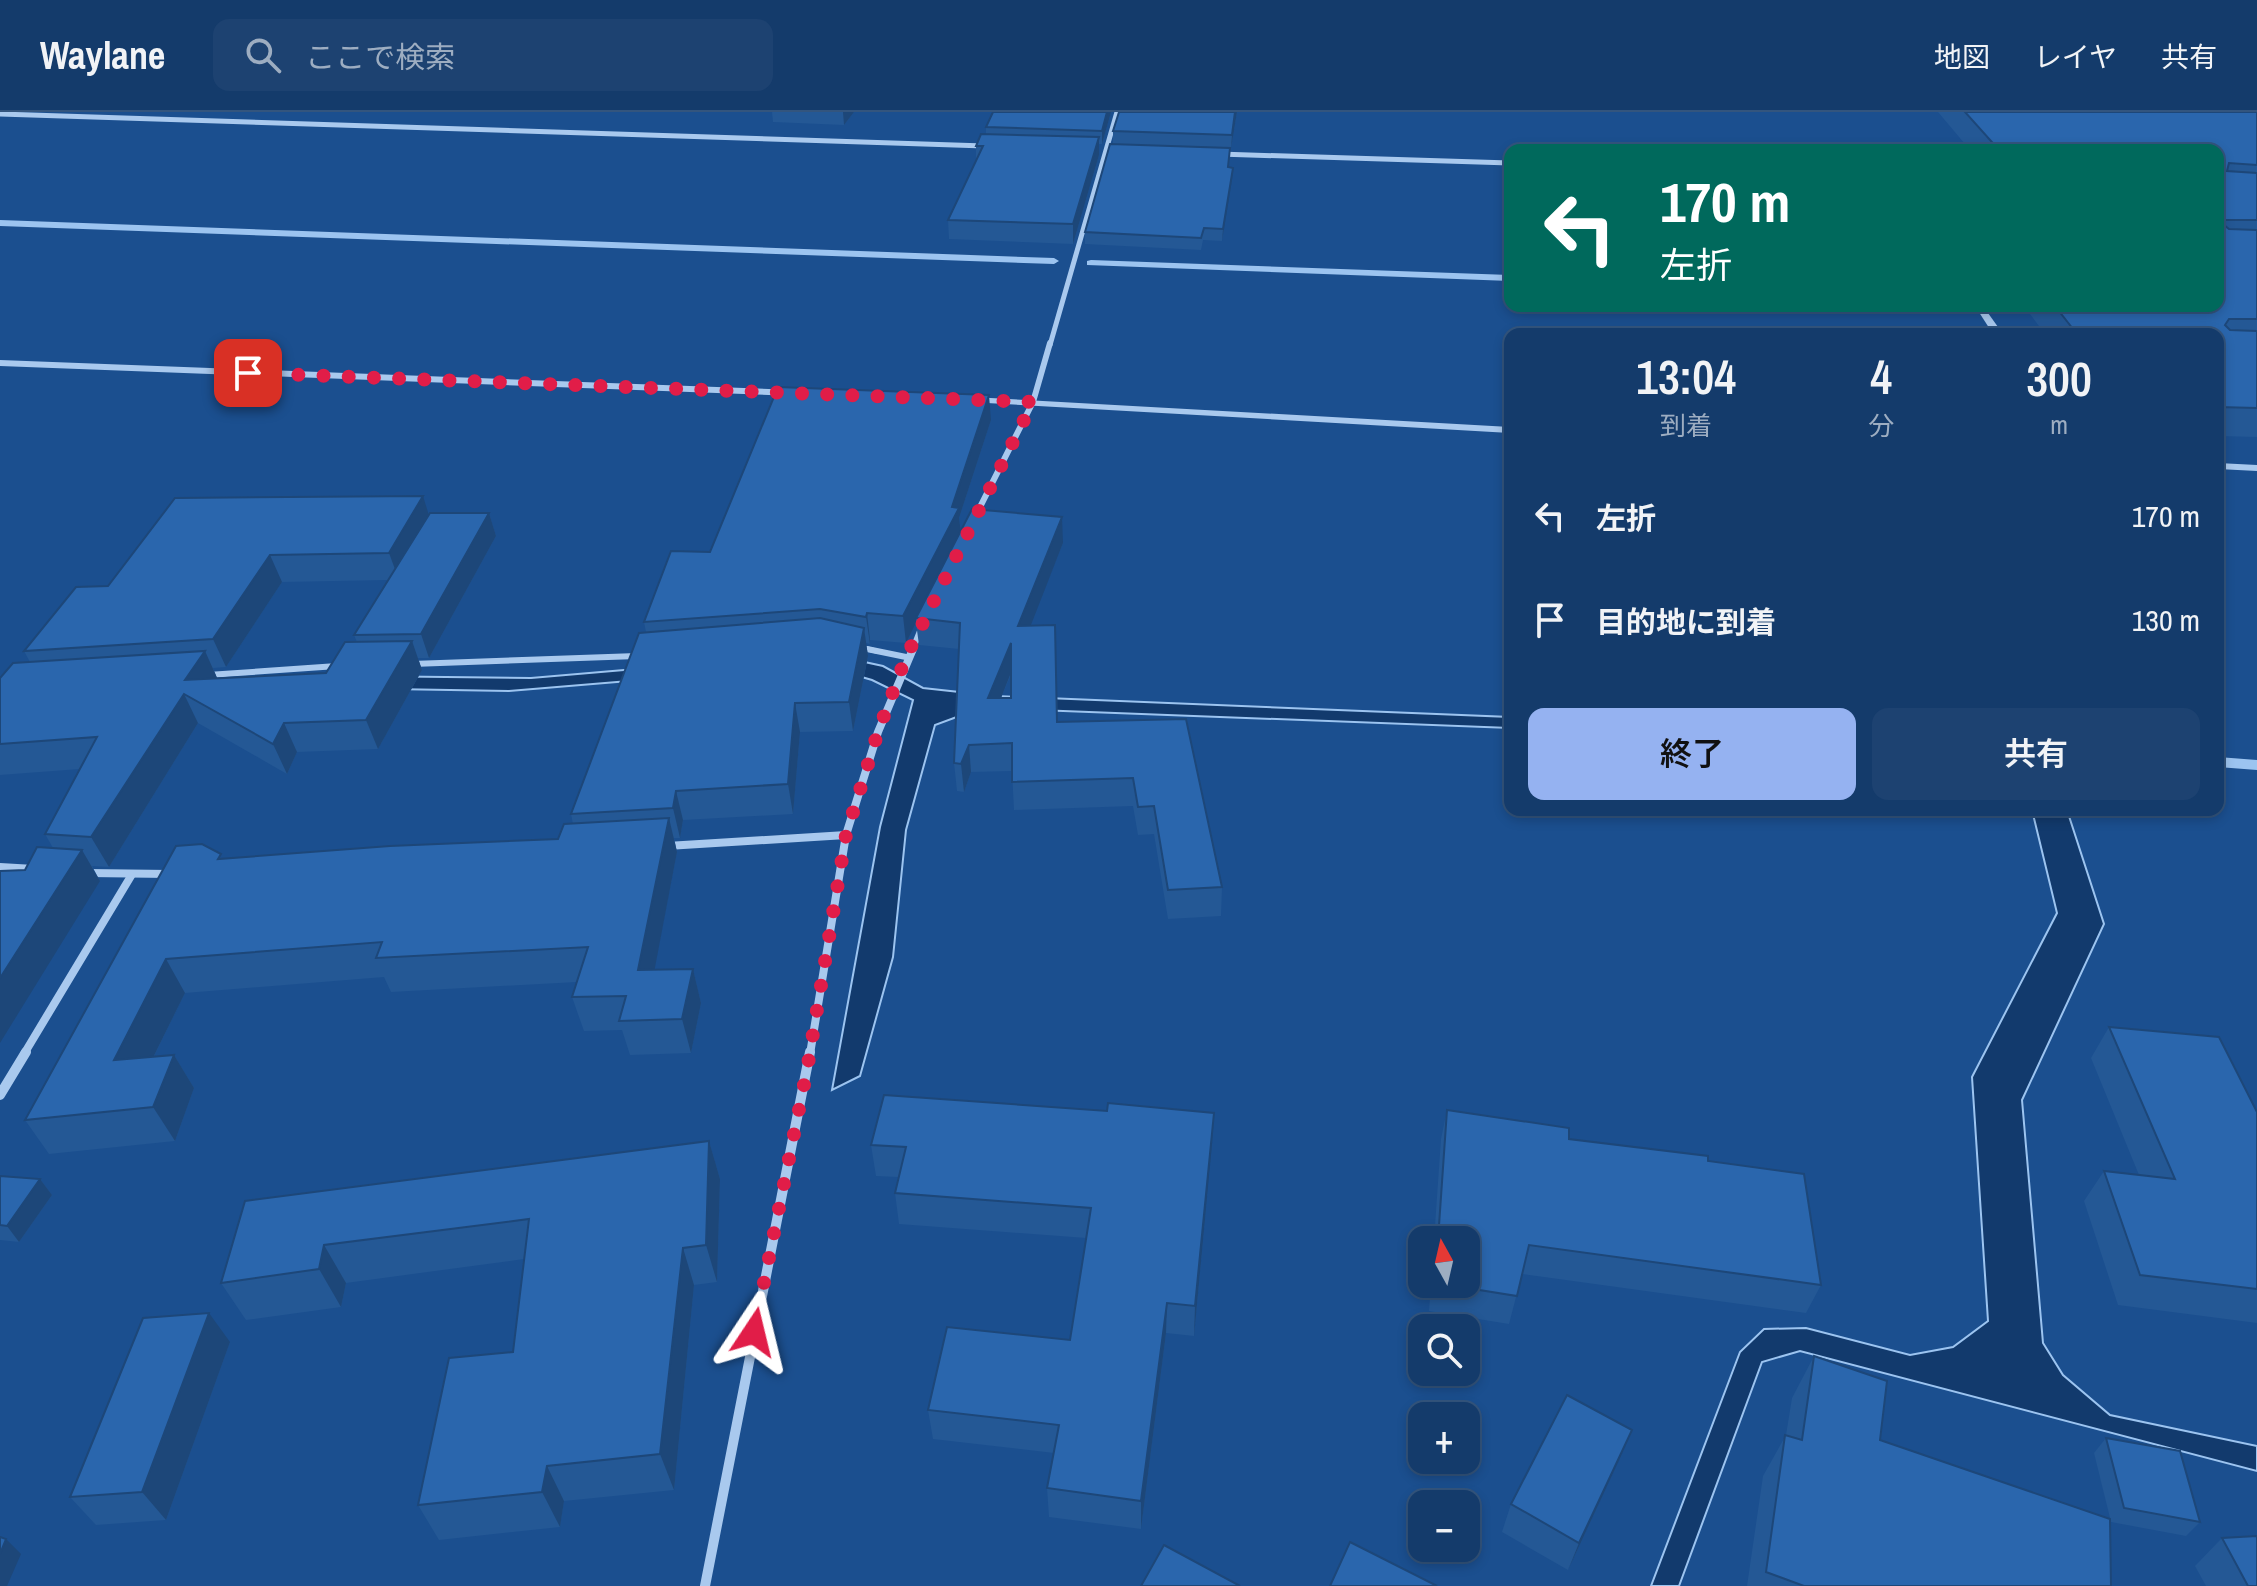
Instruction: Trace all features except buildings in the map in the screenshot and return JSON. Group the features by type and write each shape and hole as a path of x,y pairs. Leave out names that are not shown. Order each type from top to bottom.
{"street":[{"path":"973,522 1033,402 1117,112"},
{"path":"0,114 995,146"},
{"path":"1105,150 1121,150"},
{"path":"1214,153 1504,163"},
{"path":"0,363 813,394"},
{"path":"955,399 1504,430"},
{"path":"2224,466 2257,468"},
{"path":"705,1586 807,1070 846,835 901,669 926,617"},
{"path":"655,846 846,835"},
{"path":"0,867 44,870"},
{"path":"73,872 131,876 179,874"},
{"path":"0,1095 131,876"}],"lane":[{"path":"852,646 906,657"},
{"path":"407,664 569,661 644,655"},
{"path":"207,675 345,666"}],"water":[{"path":"823,653 883,666 923,688 996,696 1504,717 1504,728 1037,710 962,715 935,725 906,830 893,957 860,1076 832,1090 880,827 913,700 872,680 820,665 509,691 332,688 0,701 360,676 531,678"},
{"path":"2033,816 2069,816 2104,924 2022,1100 2043,1343 2063,1375 2110,1415 2257,1446 2257,1471 1800,1351 1762,1362 1679,1586 1651,1586 1740,1352 1764,1329 1806,1328 1910,1355 1953,1347 1988,1321 1972,1077 2057,913"}],"waterway":[{"path":"0,223 1054,261"},
{"path":"1091,263 1504,278"},
{"path":"2224,762 2257,765"}],"route":[{"path":"248,373 1033,402 906,657 878,732 846,835 807,1070 754,1332"}]}
